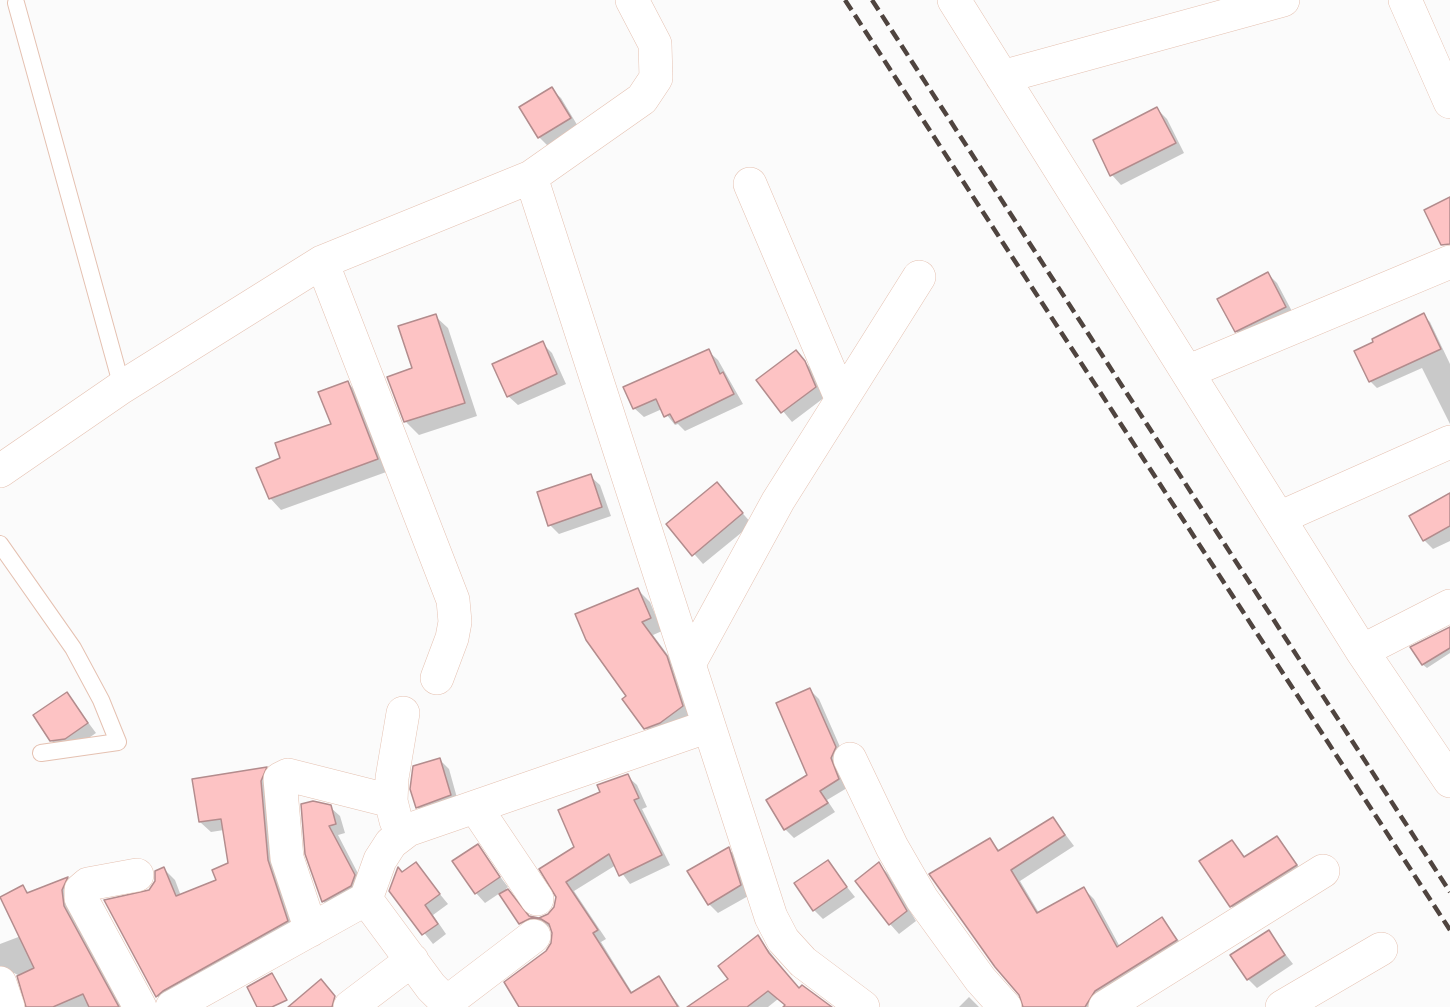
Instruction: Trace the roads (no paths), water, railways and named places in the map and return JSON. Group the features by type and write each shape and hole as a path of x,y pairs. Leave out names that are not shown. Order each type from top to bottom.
{"street":[{"path":"0,471 122,387 322,262 531,177 642,99 656,78 655,44 632,0"},
{"path":"954,0 1362,651 1450,781"},
{"path":"1002,76 1283,0"},
{"path":"1405,0 1450,102"},
{"path":"531,177 771,917 783,940 803,962 863,1007"},
{"path":"750,184 841,398"},
{"path":"322,262 453,600 455,622 452,638 437,678"},
{"path":"1187,372 1450,262"},
{"path":"689,664 778,501 919,277"},
{"path":"1279,518 1450,442"},
{"path":"1362,651 1450,606"},
{"path":"399,837 391,801 402,713"},
{"path":"172,1007 366,899 380,860 391,843 408,830 709,726"},
{"path":"850,759 892,848 922,899 980,979 1005,1007"},
{"path":"311,930 287,858 280,778 288,776 391,801"},
{"path":"476,808 537,899"},
{"path":"1106,1007 1323,871"},
{"path":"137,875 88,884 81,890 81,898 140,1007"},
{"path":"366,899 448,1005 534,936"},
{"path":"1282,1007 1381,949"},
{"path":"350,1007 412,960"},
{"path":"0,983 8,1007"}],"lane":[{"path":"16,3 122,387"},
{"path":"0,544 73,648 101,700 118,742 41,753"}],"railway":[{"path":"845,0 1450,930"},
{"path":"872,0 1450,892"}]}
